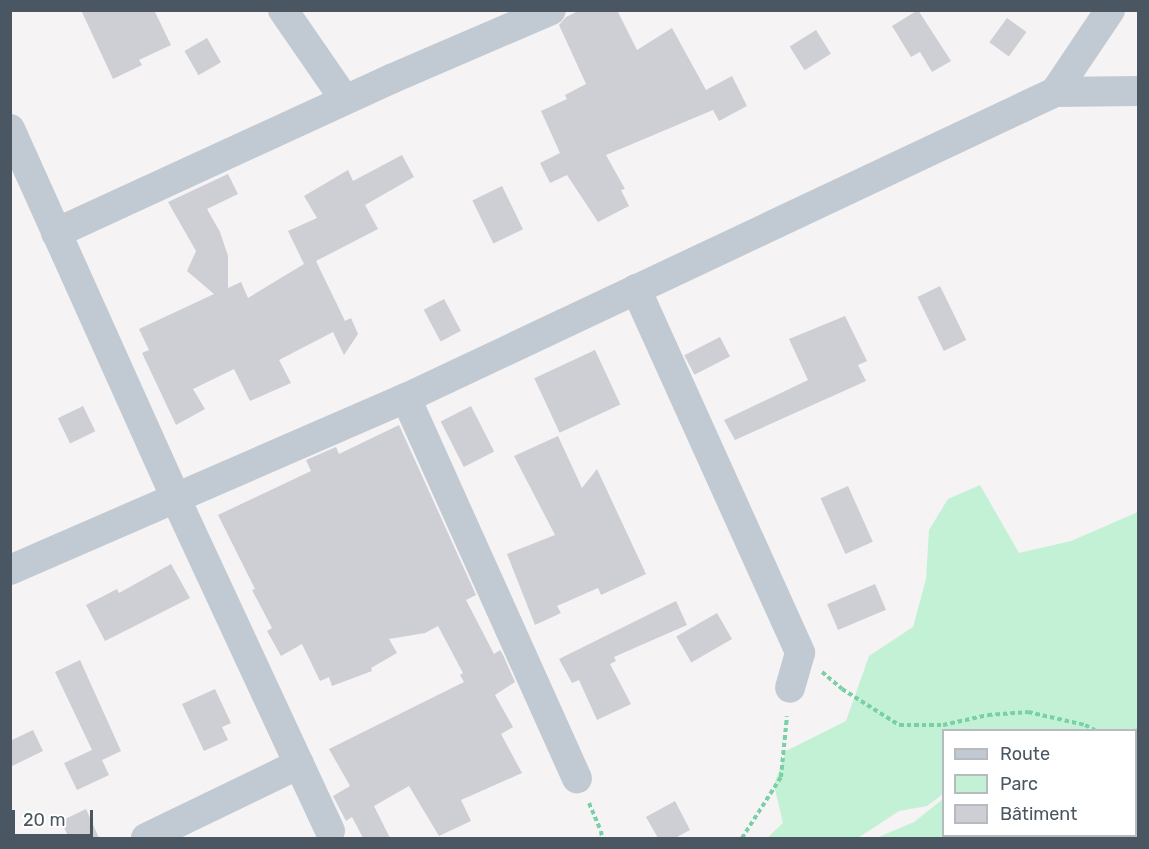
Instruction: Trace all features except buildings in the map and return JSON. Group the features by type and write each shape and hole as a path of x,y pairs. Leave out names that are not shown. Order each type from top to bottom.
{"street":[{"path":"283,10 345,100"},
{"path":"56,233 345,100 551,10"},
{"path":"1055,92 1110,10"},
{"path":"10,570 406,398 1055,92 1138,91"},
{"path":"10,129 175,497 330,831"},
{"path":"636,289 800,653 790,688"},
{"path":"406,398 577,778"},
{"path":"146,838 299,764"}],"path":[{"path":"800,653 842,689 899,725 943,725 988,716 1028,712 1085,725 1093,729"},
{"path":"742,838 781,777 790,688"},
{"path":"577,778 602,838"}],"green space":[{"path":"980,485 1019,553 1071,541 1138,512 1138,736 1137,729 942,729 942,795 927,806 899,811 858,838 767,838 783,823 774,785 786,751 846,721 869,656 913,627 926,579 929,530 948,499"},
{"path":"942,800 942,837 991,837 876,838 914,822"}]}
